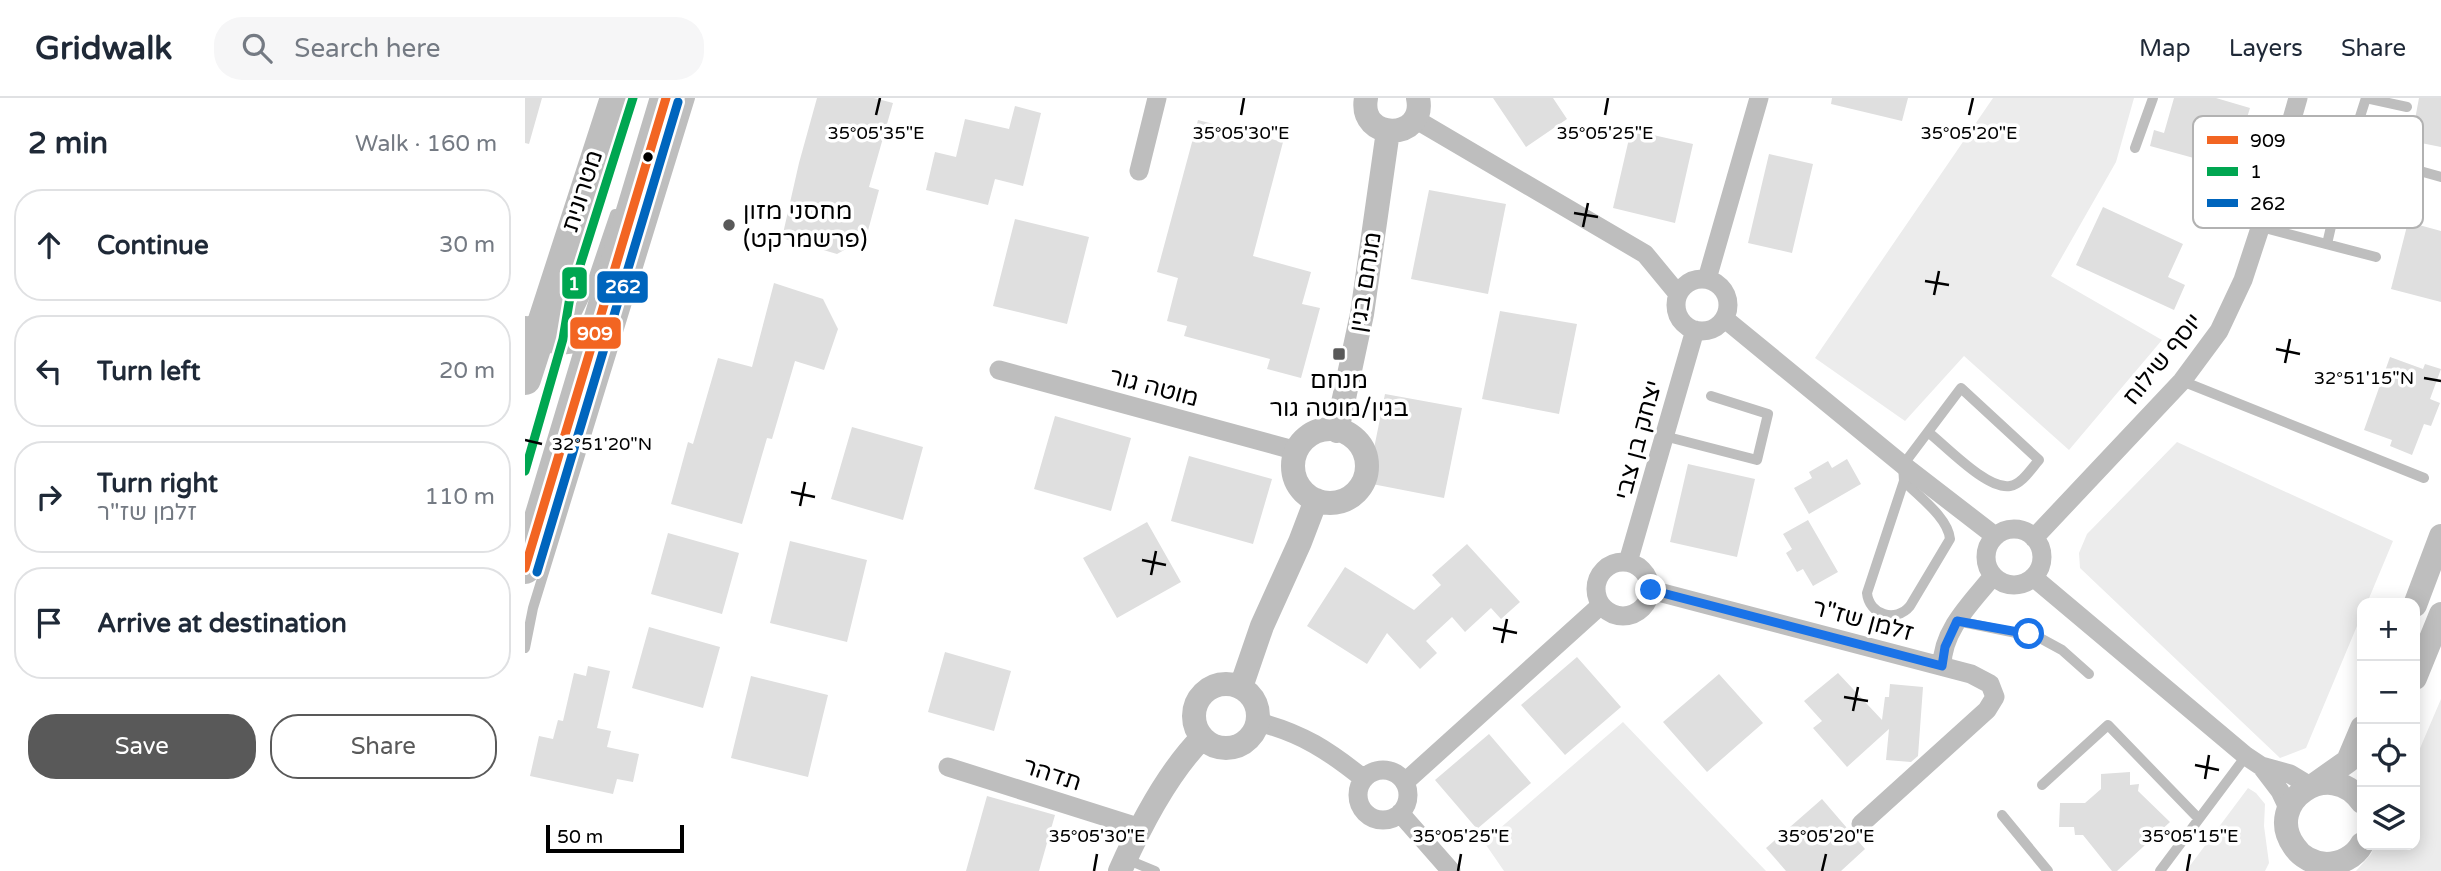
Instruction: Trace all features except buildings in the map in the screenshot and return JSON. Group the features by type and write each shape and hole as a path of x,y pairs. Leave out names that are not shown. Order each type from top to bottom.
{"highway":[{"path":"525,379 543,335 562,259 616,98"},
{"path":"525,568 666,98"},
{"path":"525,301 541,290 562,259"},
{"path":"543,335 580,337 597,325"}],"street":[{"path":"1139,171 1157,98"},
{"path":"1366,98 1366,112 1377,127 1388,131 1406,128 1416,109 1645,254 1678,293"},
{"path":"1707,279 1759,98"},
{"name":"יוסף שילוח","path":"2293,116 2298,98"},
{"name":"מנחם בגין","path":"1337,431 1362,314 1388,131"},
{"name":"יוסף שילוח","path":"2034,538 2182,381 2219,331 2243,280 2261,228"},
{"path":"1707,279 1723,288 1727,296 1729,305 1725,318 1719,326 1711,330 1686,327 1676,312 1678,293 1691,281 1707,279"},
{"path":"1725,318 1903,473 1995,536"},
{"name":"יצחק בן צבי","path":"1628,562 1695,330"},
{"name":"מוטה גור","path":"999,370 1297,451"},
{"path":"1327,429 1337,431 1354,438 1362,448 1367,460 1367,472 1363,484 1355,494 1332,503 1316,500 1305,493 1297,483 1293,471 1297,451 1304,440 1327,429"},
{"path":"1241,687 1262,626 1316,500"},
{"path":"2014,529 2027,532 2034,538 2041,549 2042,558 2033,577 2026,582 2013,584 1993,576 1986,556 1987,547 1995,536 2002,531 2014,529"},
{"path":"2418,598 2441,536"},
{"path":"1628,562 1645,572 1651,590 1647,603 1632,615 1616,615 1601,604 1597,596 1598,578 1612,564 1628,562"},
{"path":"1942,666 1945,647 1957,621 1993,576"},
{"path":"2033,577 2254,761 2280,791 2289,810"},
{"name":"זלמן שז\"ר","path":"1651,590 1942,666 1986,680 1993,688 1993,701 1987,710 1861,824"},
{"path":"1405,782 1601,604"},
{"path":"2420,666 2441,614"},
{"path":"1219,684 1230,684 1241,687 1250,694 1256,703 1258,722 1253,735 1245,743 1222,748 1211,745 1196,728 1195,707 1208,689 1219,684"},
{"path":"1258,722 1293,732 1316,743 1364,779"},
{"path":"1122,865 1141,828 1188,752 1202,737"},
{"path":"2357,740 2348,761 2301,792 2286,820 2290,840 2308,866 2338,863 2350,858 2357,850"},
{"path":"2254,761 2312,785 2327,782 2340,784 2357,796"},
{"name":"תדהר","path":"948,767 1141,828"},
{"path":"1391,770 1405,782 1409,799 1400,813 1388,820 1379,820 1368,815 1358,800 1358,791 1364,779 1373,771 1391,770"},
{"path":"1400,813 1451,871"}],"lane":[{"name":"מטרונית","path":"525,471 543,335 570,297 633,98"},
{"path":"525,637 690,98"},
{"path":"2135,148 2153,98"},
{"path":"2360,116 2366,98 2407,107"},
{"path":"2423,172 2441,177"},
{"name":"מטרונית","path":"543,335 572,327 592,282 620,200"},
{"path":"2265,228 2376,257"},
{"path":"2327,244 2331,228"},
{"path":"2182,381 2424,478"},
{"path":"1903,473 1942,522 1949,539 1910,606 1894,617 1872,607 1867,593 1903,473 1929,432 1961,388 2039,460 2019,483 1999,485 1985,479 1929,432"},
{"path":"1664,436 1757,460 1768,414 1711,396"},
{"path":"525,648 533,608"},
{"path":"1957,621 2041,638 2065,652 2089,674"},
{"path":"2042,785 2108,725 2199,819"},
{"path":"2160,871 2199,819 2254,761"},
{"path":"2002,815 2048,871"},
{"path":"1122,865 1155,871"}],"shaded area":[{"path":"1993,98 2134,98 2116,162 2051,276 2162,340 2069,450 1964,356 1905,421 1815,358"},
{"path":"2177,442 2393,541 2369,598 2357,598 2357,626 2306,748 2280,758 2080,568 2079,553 2087,534"},
{"path":"2441,699 2441,871 2356,871 2373,850 2420,850 2420,748"},
{"path":"1623,722 1766,871 1504,871 1484,842"},
{"path":"2248,788 2265,804 2264,826 2269,863 2265,871 2186,871"}],"transit line":[{"name":"1","path":"525,471 563,339 570,297 633,98"},
{"name":"909","path":"525,568 666,98"},
{"name":"262","path":"537,572 678,102"}],"place":[{"name":"מחסני מזון (פרשמרקט)","path":"729,225"},
{"name":"מנחם בגין/מוטה גור","path":"1339,354"}],"route":[{"path":"1651,590 1942,666 1945,647 1957,621 2029,634"}]}
